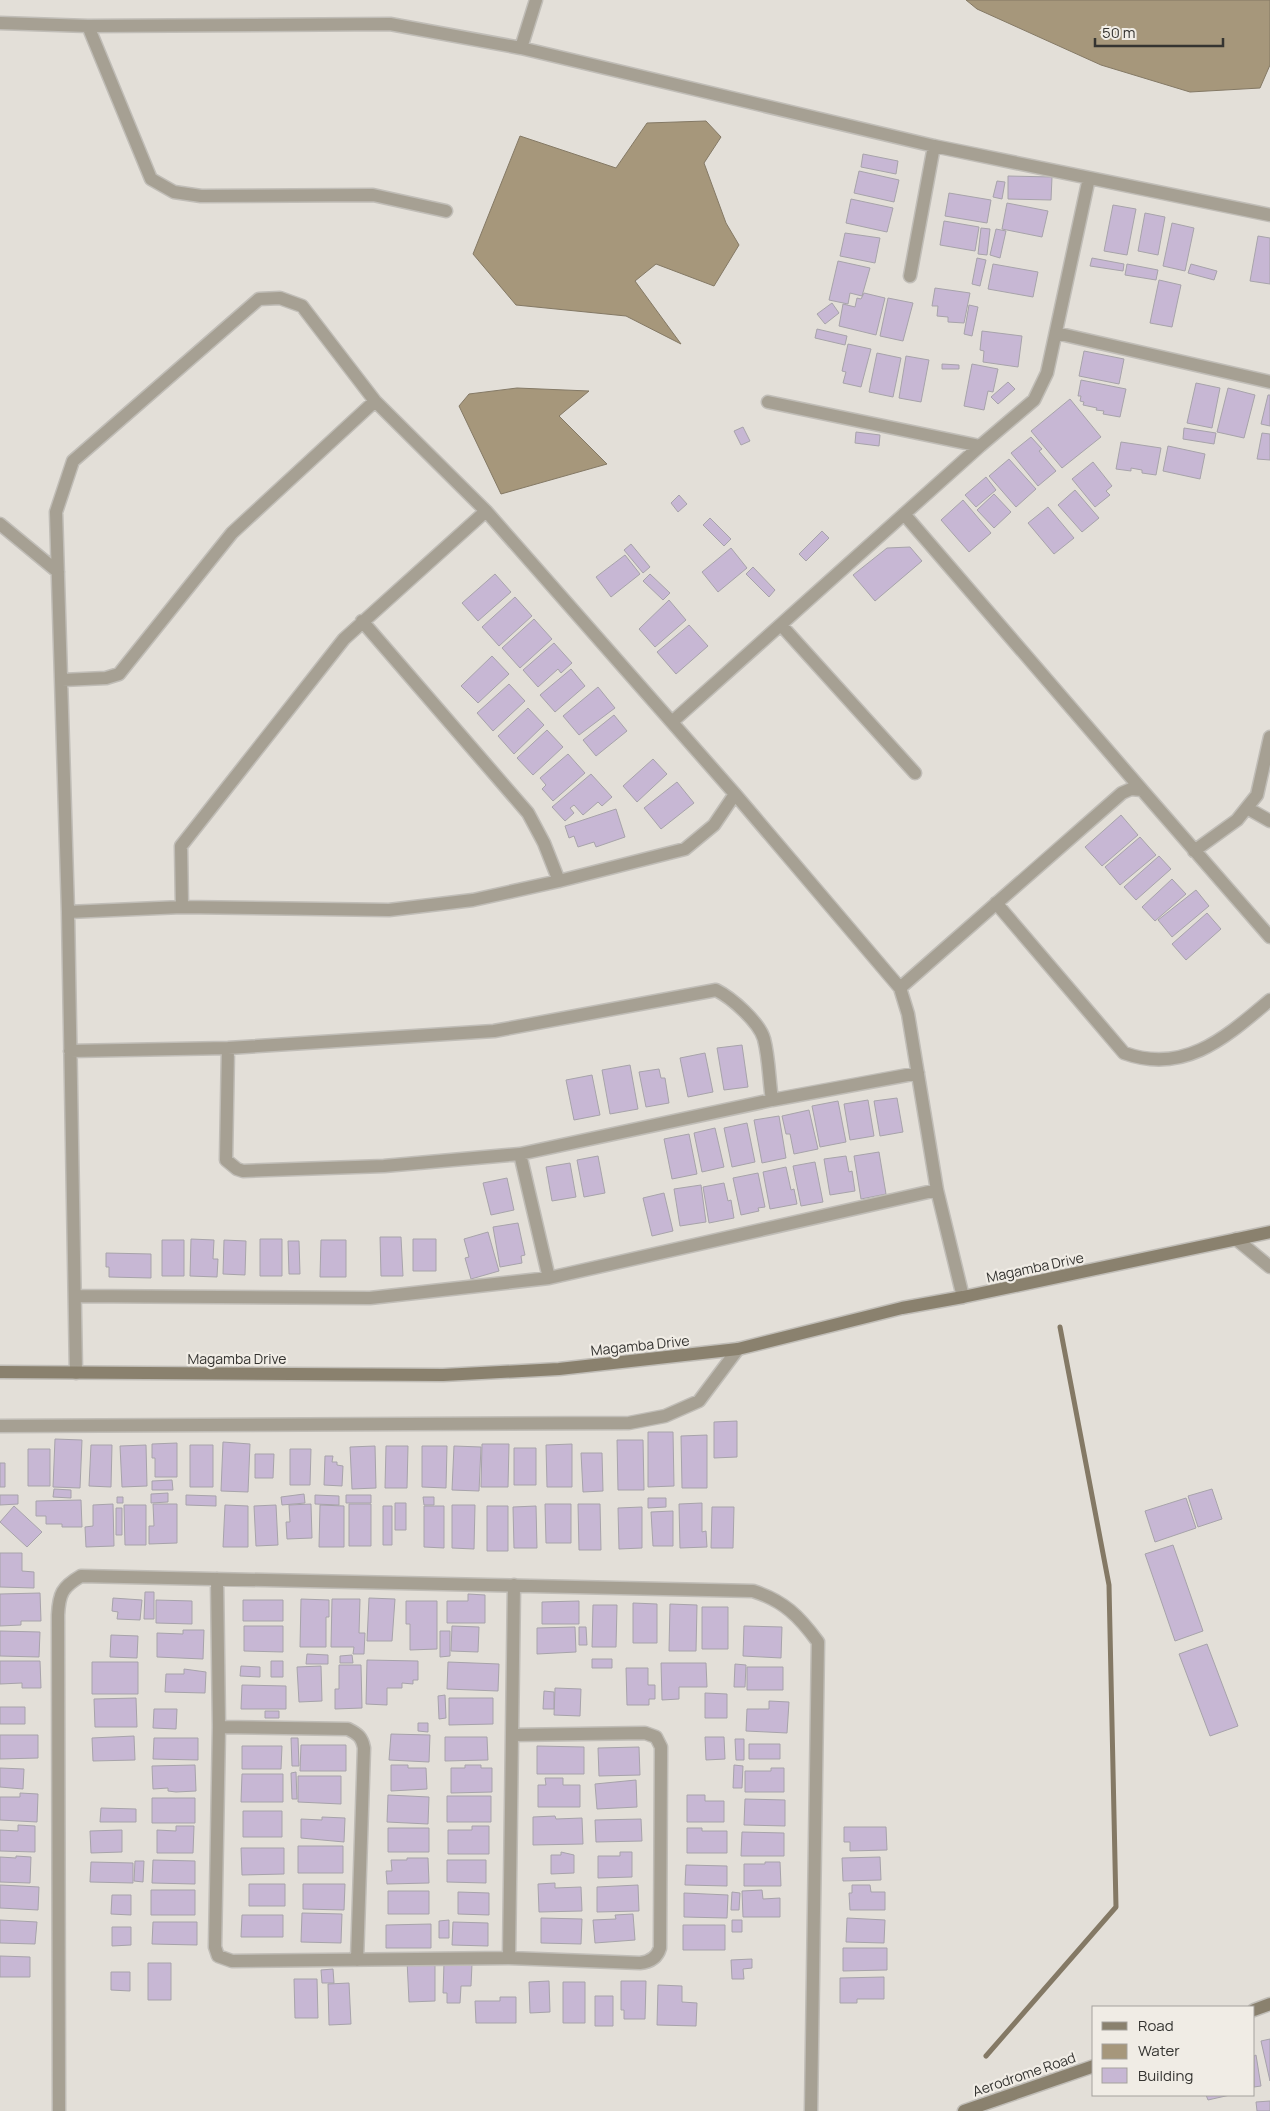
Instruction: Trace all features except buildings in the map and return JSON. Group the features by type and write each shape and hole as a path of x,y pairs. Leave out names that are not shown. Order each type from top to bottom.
{"street":[{"path":"521,48 536,0"},
{"path":"0,23 88,26 390,24 521,48 934,146 1270,215"},
{"path":"88,26 150,179 174,192 201,196 373,195 446,211"},
{"path":"910,276 934,146"},
{"path":"672,722 980,446 1034,400 1047,373 1088,178"},
{"path":"76,1373 68,912 56,512 73,460 259,299 280,298 302,306 375,401 486,511 735,794 900,988 908,1014 937,1190 963,1297"},
{"path":"1056,333 1270,382"},
{"path":"62,680 106,678 119,674 232,533 375,401"},
{"path":"768,402 980,446"},
{"path":"182,907 181,846 344,639 486,511"},
{"path":"904,514 1270,937"},
{"path":"0,524 58,572"},
{"path":"362,621 528,812 560,881"},
{"path":"781,624 915,773"},
{"path":"1194,851 1236,820 1257,794 1270,737"},
{"path":"900,988 1122,793 1131,789 1142,790"},
{"path":"68,912 182,907 390,910 473,900 560,881 685,849 714,825 735,794"},
{"path":"1247,808 1270,821"},
{"path":"996,903 1124,1053 1142,1060 1159,1061 1196,1053 1228,1036 1270,1000"},
{"path":"70,1051 228,1048 494,1031 716,990 730,997 742,1008 763,1037 772,1100"},
{"path":"228,1048 226,1160 237,1169 249,1171 384,1166 520,1154 772,1100 918,1073"},
{"path":"520,1154 549,1278"},
{"path":"76,1296 370,1298 549,1278 937,1190"},
{"name":"Magamba Drive","path":"0,1372 443,1375 559,1369 738,1349 902,1308 963,1297 1270,1232"},
{"path":"1236,1239 1270,1267"},
{"path":"0,1426 630,1423 665,1416 699,1401 738,1349"},
{"path":"58,2111 59,1600 68,1583 80,1576 753,1591 772,1597 788,1608 804,1623 818,1642 811,2111"},
{"path":"217,1580 219,1727 215,1951 218,1956 232,1961 508,1958 640,1963 653,1959 658,1955 660,1948 661,1757 656,1737 645,1733 513,1735"},
{"path":"508,1958 514,1585"},
{"path":"219,1727 348,1729 357,1733 363,1740 357,1960"},
{"path":"1255,2010 1270,2004"},
{"name":"Aerodrome Road","path":"964,2111 1092,2067"}],"water":[{"path":"966,0 1270,0 1270,65 1260,88 1190,92 1101,65 977,9"},
{"path":"706,121 721,137 704,163 726,223 739,245 714,286 656,264 635,281 681,344 626,316 516,305 473,254 520,136 616,168 647,123"},
{"path":"517,388 589,391 559,416 607,464 501,494 459,406 469,394"}],"waterway":[{"path":"986,2056 1116,1907 1109,1585 1060,1327"}]}
